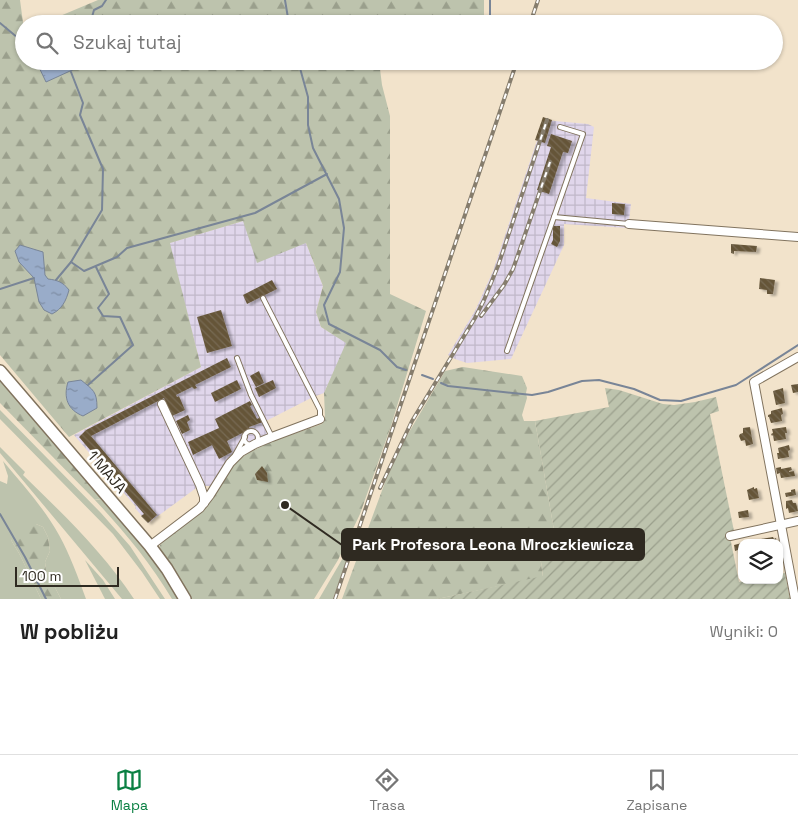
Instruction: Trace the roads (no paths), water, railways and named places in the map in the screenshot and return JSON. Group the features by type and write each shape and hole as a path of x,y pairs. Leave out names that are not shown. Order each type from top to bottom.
{"street":[{"path":"629,224 798,237"},
{"path":"795,599 754,382 798,357"},
{"name":"1 MAJA","path":"0,371 150,546 167,568 185,599"},
{"path":"162,404 203,492 204,503"},
{"path":"150,546 200,508 238,454 255,444 320,419"},
{"path":"730,536 798,521"}],"lane":[{"path":"507,351 582,134 560,126"},
{"path":"554,217 629,224"},
{"path":"263,298 320,410 320,419"},
{"path":"237,358 272,437"},
{"path":"228,466 245,437 249,432 255,433 258,438 255,444 251,445 247,443 245,437"}],"water":[{"path":"40,70 72,70 46,82"},
{"path":"20,245 43,252 45,275 48,279 62,283 69,290 63,304 52,314 44,310 39,302 34,278 19,262 15,251"},
{"path":"81,380 94,391 97,402 97,408 83,416 70,407 66,393 68,382"}],"waterway":[{"path":"93,15 94,10 102,6 106,0"},
{"path":"285,0 288,15"},
{"path":"490,0 490,15"},
{"path":"0,23 15,36"},
{"path":"300,70 308,97 308,125 313,148 339,199 344,228 340,272 324,305 329,324 380,350 397,367 406,370"},
{"path":"71,72 83,103 80,115 103,169 102,210 71,262"},
{"path":"56,280 71,262 84,271 117,257 127,248 255,213 327,174"},
{"path":"88,385 133,345 120,317 103,316 98,308 109,294 96,267"},
{"path":"0,289 34,278"},
{"path":"441,383 448,386 532,395 582,381 599,380 634,389 660,400 681,401 736,385 798,345"},
{"path":"422,375 433,379"},
{"path":"0,514 25,557 46,599"}],"railway":[{"path":"533,15 538,0"},
{"path":"335,599 514,70"},
{"path":"380,488 412,421 484,300 498,266 547,120"},
{"path":"481,316 504,285 513,269 550,162"}],"place":[{"name":"Park Profesora Leona Mroczkiewicza","path":"285,505"}]}
